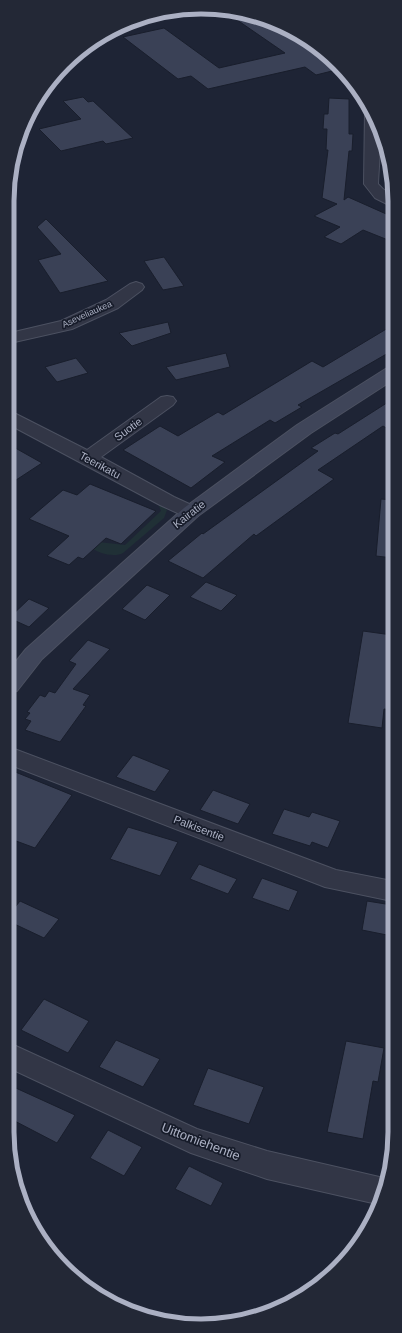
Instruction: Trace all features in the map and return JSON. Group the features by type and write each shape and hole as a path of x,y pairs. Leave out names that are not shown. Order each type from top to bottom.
{"main road":[{"name":"Kairatie","path":"14,678 34,654 191,512 304,430 388,375"}],"street":[{"path":"372,124 371,184 373,188 388,200"},
{"name":"Aseveliaukea","path":"14,337 66,325 112,304 136,287"},
{"name":"Suotie","path":"88,458 167,401"},
{"name":"Teerikatu","path":"14,420 167,501 191,512"},
{"name":"Palkisentie","path":"14,757 334,880 388,890"},
{"name":"Uittomiehentie","path":"14,1057 191,1140 267,1165 379,1190"}],"shaded area":[{"path":"162,504 167,510 164,518 123,553 111,555 97,551 90,547 98,542 125,545 161,511 159,506"}],"building":[{"path":"233,17 249,20 284,33 315,53 334,70 316,75 305,67 208,89 191,76 178,79 123,37 164,28 219,68 285,53"},
{"path":"83,97 88,102 93,101 133,138 106,144 103,141 61,151 39,129 81,119 63,101"},
{"path":"329,98 349,99 349,134 353,134 352,151 349,151 344,200 348,197 388,215 388,240 363,230 341,244 324,237 340,227 314,216 337,204 322,198 328,150 326,150 327,129 323,129 324,114 328,114"},
{"path":"46,219 108,281 60,293 38,260 61,254 37,227"},
{"path":"164,257 184,286 163,290 144,261"},
{"path":"168,322 171,333 132,346 119,333"},
{"path":"388,328 388,353 298,405 302,407 275,423 270,420 212,456 225,462 191,488 123,450 160,426 178,436 218,412 223,415 312,361 323,367"},
{"path":"226,353 230,367 176,380 166,367"},
{"path":"76,358 88,373 57,382 45,367"},
{"path":"388,402 388,429 383,426 318,470 334,479 256,536 254,534 203,578 168,561 202,533 203,534 318,451 311,448 335,433 338,434"},
{"path":"14,447 42,463 14,481"},
{"path":"90,484 156,511 121,544 106,538 83,559 78,557 69,565 47,556 69,536 29,519 63,490 77,495"},
{"path":"381,499 388,500 388,557 376,556"},
{"path":"206,582 237,595 221,611 190,597"},
{"path":"147,585 170,595 145,620 122,609"},
{"path":"29,599 49,608 29,627 14,620 14,613"},
{"path":"363,631 388,634 388,710 384,709 382,728 348,723"},
{"path":"88,640 110,649 73,689 90,695 83,705 86,706 60,742 25,730 31,721 25,719 30,713 27,712 40,695 45,697 49,691 55,693 76,664 69,661"},
{"path":"133,755 170,770 155,792 116,777"},
{"path":"14,771 72,795 35,848 14,840"},
{"path":"213,790 250,804 238,824 200,810"},
{"path":"284,809 309,817 312,812 340,821 328,848 312,842 310,846 272,834"},
{"path":"128,827 178,842 160,876 110,859"},
{"path":"199,864 237,879 228,894 190,879"},
{"path":"262,878 298,891 289,911 252,898"},
{"path":"20,901 59,919 44,938 14,924 14,908"},
{"path":"367,901 388,904 388,935 362,930"},
{"path":"44,999 89,1021 68,1053 21,1030"},
{"path":"116,1040 160,1059 143,1087 99,1067"},
{"path":"346,1041 384,1048 378,1082 373,1081 363,1139 327,1132"},
{"path":"208,1068 264,1087 249,1124 193,1105"},
{"path":"14,1087 75,1115 57,1143 14,1121"},
{"path":"108,1130 142,1147 124,1176 90,1158"},
{"path":"189,1166 223,1183 211,1206 175,1189"}]}
